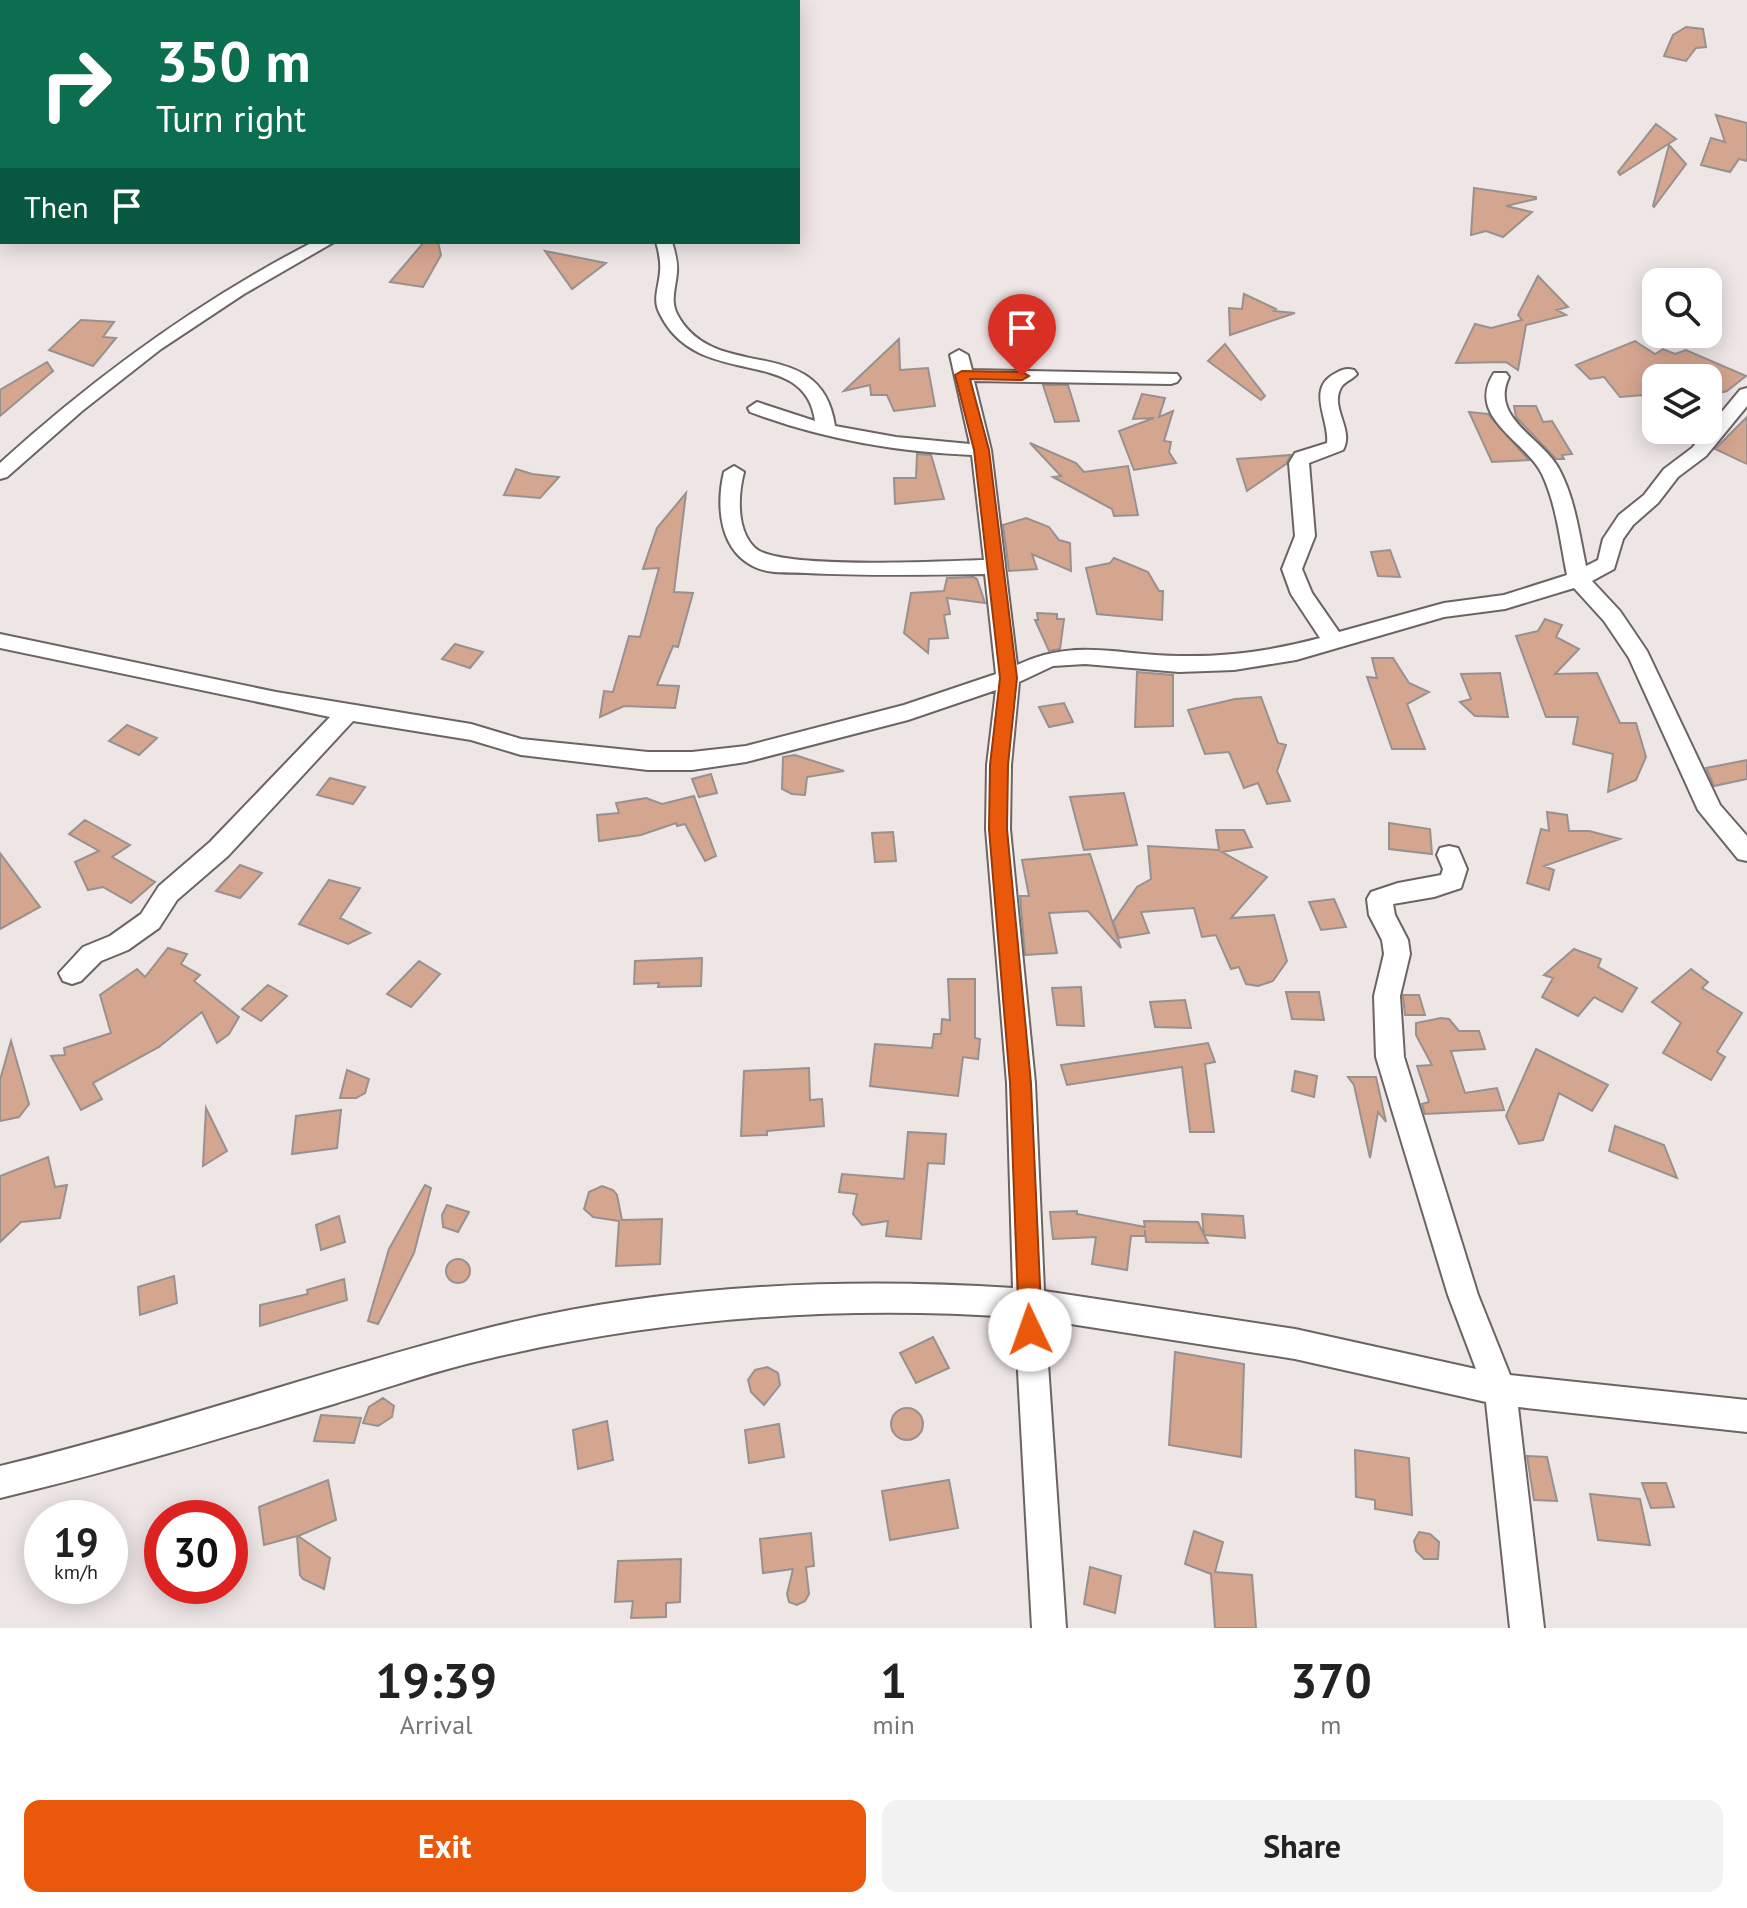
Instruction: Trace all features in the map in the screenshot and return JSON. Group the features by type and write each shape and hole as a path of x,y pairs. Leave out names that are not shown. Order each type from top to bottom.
{"street":[{"path":"0,473 77,404 147,350 261,276 322,244"},
{"path":"664,244 670,271 664,289 665,309 687,339 701,349 725,358 780,369 808,381 823,405 826,430"},
{"path":"959,355 981,450 1008,678 999,765 998,829 1021,1083 1029,1303 1049,1628"},
{"path":"1334,641 1302,594 1292,569 1305,536 1299,463 1302,457 1336,446 1338,434 1330,418 1329,399 1336,380 1348,374"},
{"path":"962,375 1171,378"},
{"path":"1500,377 1494,389 1496,406 1511,428 1549,468 1563,501 1578,579 1612,616 1639,656 1710,810 1747,852"},
{"path":"0,641 142,673 347,713 456,729 521,747 563,754 692,761 746,754 908,712 1008,678 1049,659 1068,657 1207,664 1296,652 1444,610 1505,602 1578,579 1607,564 1613,539 1626,520 1651,499 1671,473 1699,452 1747,394"},
{"path":"757,408 826,430 907,443 981,450"},
{"path":"734,472 729,493 734,534 748,553 764,563 857,569 997,567"},
{"path":"72,973 92,954 119,943 150,921 168,893 251,817 347,713"},
{"path":"1449,855 1455,869 1452,881 1434,889 1390,894 1380,899 1382,915 1395,940 1397,954 1387,996 1390,1057 1463,1295 1500,1390 1527,1628"},
{"path":"0,1482 108,1456 485,1344 622,1316 719,1304 797,1300 950,1298 1029,1303 1295,1344 1500,1390 1747,1416"}],"building":[{"path":"1686,27 1703,29 1706,47 1696,48 1686,61 1664,56 1673,35"},
{"path":"1716,115 1747,123 1747,161 1739,159 1730,172 1701,165 1711,138 1725,142"},
{"path":"1656,124 1676,139 1620,175 1618,172"},
{"path":"1669,145 1686,164 1654,207 1653,206"},
{"path":"1474,188 1536,199 1506,206 1532,212 1503,237 1486,231 1471,235"},
{"path":"422,244 438,244 441,255 423,287 390,282"},
{"path":"545,251 606,263 572,289"},
{"path":"1538,276 1568,307 1557,310 1566,315 1526,325 1518,370 1506,362 1456,363 1475,324 1491,328 1522,320 1518,315"},
{"path":"1244,294 1276,309 1274,311 1295,313 1230,335 1229,308 1242,309"},
{"path":"81,320 114,322 103,337 116,338 93,366 49,350"},
{"path":"899,339 900,370 928,368 935,406 894,411 887,395 871,395 870,385 844,391"},
{"path":"1635,341 1655,354 1663,349 1675,354 1686,350 1718,364 1642,364 1642,395 1620,397 1604,377 1590,379 1576,365"},
{"path":"1225,344 1265,396 1261,400 1208,361"},
{"path":"47,362 53,371 0,416 0,390"},
{"path":"1722,366 1746,376 1722,392"},
{"path":"1043,385 1068,385 1079,421 1055,422"},
{"path":"1142,394 1165,398 1159,417 1173,411 1164,441 1171,442 1169,452 1176,463 1134,470 1119,431 1154,418 1133,419"},
{"path":"1514,406 1536,406 1543,422 1552,421 1572,454 1556,459 1516,417"},
{"path":"1469,412 1488,414 1529,460 1492,462"},
{"path":"1747,417 1747,464 1715,449"},
{"path":"1030,443 1076,463 1084,472 1128,466 1138,515 1114,516 1112,509 1053,477 1061,476"},
{"path":"917,454 931,455 944,499 895,504 894,478 916,478"},
{"path":"1291,455 1286,464 1247,491 1237,459"},
{"path":"516,469 559,477 540,498 504,495"},
{"path":"686,493 674,592 693,593 678,647 673,646 657,685 679,686 675,708 624,706 600,717 604,691 613,692 629,636 640,637 659,568 643,569 657,528"},
{"path":"1026,518 1049,527 1059,540 1070,543 1071,571 1032,554 1037,569 1009,571 1003,525"},
{"path":"1390,550 1400,577 1378,576 1371,552"},
{"path":"1114,558 1148,572 1159,591 1163,591 1162,620 1097,614 1086,568 1110,563"},
{"path":"947,578 977,579 985,603 947,598 950,614 944,615 948,638 929,639 928,653 904,633 911,593 944,591"},
{"path":"1037,613 1057,614 1057,619 1064,619 1060,649 1049,651 1035,620 1038,620"},
{"path":"1545,619 1562,625 1556,637 1579,649 1555,674 1597,673 1620,723 1636,723 1646,757 1636,780 1608,792 1613,754 1573,744 1578,717 1546,717 1516,636 1538,631"},
{"path":"455,644 483,652 470,668 442,659"},
{"path":"1372,658 1393,658 1409,683 1429,692 1407,704 1425,749 1392,749 1367,677 1377,678"},
{"path":"1137,672 1173,675 1173,726 1135,727"},
{"path":"1500,673 1508,717 1475,716 1460,702 1471,699 1461,674"},
{"path":"1261,697 1278,743 1286,745 1277,771 1290,801 1267,804 1258,783 1244,788 1229,752 1205,754 1188,710 1235,699"},
{"path":"1064,703 1073,722 1049,727 1039,707"},
{"path":"127,725 157,738 139,755 109,741"},
{"path":"795,755 844,771 807,777 805,795 792,794 782,789 783,757"},
{"path":"1747,760 1747,779 1714,786 1706,768"},
{"path":"711,774 717,793 699,797 692,779"},
{"path":"330,778 365,787 353,804 317,795"},
{"path":"1124,793 1137,845 1084,850 1070,797"},
{"path":"694,796 716,856 705,861 685,824 677,826 676,823 641,835 599,841 597,815 619,813 616,803 646,798 662,804"},
{"path":"1547,812 1567,815 1569,831 1589,831 1620,839 1544,866 1554,870 1549,890 1527,883 1541,829 1549,831"},
{"path":"85,820 130,845 112,857 155,882 131,903 103,887 88,890 75,862 99,851 69,834"},
{"path":"1389,823 1430,829 1432,854 1389,849"},
{"path":"1216,830 1244,830 1252,847 1222,852 1267,877 1231,918 1274,915 1287,961 1273,981 1258,986 1246,984 1239,967 1231,969 1216,935 1202,937 1194,908 1141,912 1149,933 1119,938 1113,922 1137,887 1151,879 1148,846 1219,850"},
{"path":"893,832 896,861 875,862 872,833"},
{"path":"0,853 40,907 0,929"},
{"path":"1090,854 1121,948 1088,911 1049,913 1057,953 1025,955 1020,896 1029,896 1022,860"},
{"path":"240,865 262,873 240,898 216,891"},
{"path":"329,880 360,888 340,918 370,933 348,944 299,924"},
{"path":"1334,899 1346,927 1321,930 1309,902"},
{"path":"168,948 187,954 181,964 200,975 194,981 239,1017 229,1034 217,1043 202,1012 159,1047 93,1083 102,1099 81,1110 51,1056 65,1055 64,1048 111,1033 100,995 137,969 145,977"},
{"path":"1574,949 1601,959 1598,967 1637,988 1622,1012 1594,997 1578,1016 1542,997 1553,978 1544,975"},
{"path":"702,958 701,986 634,984 635,961"},
{"path":"419,961 440,974 411,1007 387,994"},
{"path":"1691,969 1708,982 1702,988 1742,1013 1717,1052 1725,1057 1711,1080 1663,1053 1681,1023 1652,1002"},
{"path":"948,979 975,979 975,1038 980,1039 978,1059 963,1057 958,1096 870,1086 875,1044 932,1048 934,1034 941,1034 942,1019 950,1020"},
{"path":"268,985 287,996 261,1021 242,1009"},
{"path":"1081,987 1084,1026 1057,1025 1052,988"},
{"path":"1286,992 1319,992 1324,1020 1292,1019"},
{"path":"1403,995 1419,995 1425,1015 1405,1015"},
{"path":"1185,1000 1191,1028 1155,1027 1150,1002"},
{"path":"1449,1019 1459,1031 1479,1031 1485,1049 1451,1051 1465,1093 1497,1088 1504,1110 1425,1114 1422,1104 1429,1102 1417,1066 1432,1065 1416,1035 1416,1023"},
{"path":"11,1041 29,1104 19,1117 0,1121 0,1080"},
{"path":"1208,1043 1215,1062 1205,1064 1214,1132 1190,1132 1182,1067 1067,1085 1061,1065"},
{"path":"1536,1049 1608,1085 1592,1111 1559,1093 1543,1140 1519,1144 1506,1116"},
{"path":"809,1068 810,1100 822,1099 824,1126 741,1136 744,1071"},
{"path":"347,1070 369,1079 365,1093 356,1098 340,1098"},
{"path":"1295,1071 1317,1076 1314,1097 1292,1091"},
{"path":"1348,1077 1376,1077 1386,1122 1378,1112 1370,1158 1354,1085"},
{"path":"206,1108 227,1151 203,1166"},
{"path":"341,1110 337,1148 292,1154 296,1116"},
{"path":"1615,1126 1664,1145 1677,1178 1609,1151"},
{"path":"908,1132 946,1134 944,1164 928,1163 921,1239 886,1236 888,1221 862,1225 853,1214 857,1194 839,1192 842,1174 904,1179"},
{"path":"48,1157 55,1187 67,1185 60,1218 21,1222 0,1242 0,1176"},
{"path":"425,1185 431,1188 414,1253 378,1324 368,1321 389,1249"},
{"path":"602,1186 617,1195 622,1220 662,1219 660,1264 616,1266 619,1221 593,1217 584,1209 589,1192"},
{"path":"447,1205 469,1212 458,1232 443,1227 442,1215"},
{"path":"1077,1211 1077,1214 1145,1227 1144,1221 1198,1222 1208,1243 1146,1242 1145,1230 1145,1236 1131,1236 1127,1270 1092,1264 1096,1237 1053,1239 1050,1212"},
{"path":"1202,1214 1243,1216 1245,1238 1204,1235"},
{"path":"339,1216 345,1242 321,1250 316,1225"},
{"path":"458,1259 469,1266 470,1271 463,1282 458,1283 447,1276 446,1271 453,1260"},
{"path":"174,1276 177,1303 140,1315 138,1287"},
{"path":"344,1279 347,1300 260,1326 260,1305 308,1294 307,1290"},
{"path":"933,1337 949,1368 916,1383 900,1353"},
{"path":"1175,1352 1244,1364 1241,1457 1169,1445"},
{"path":"767,1367 778,1373 780,1385 764,1405 751,1392 748,1380 755,1370"},
{"path":"383,1398 394,1406 392,1417 378,1426 363,1423 369,1407"},
{"path":"907,1408 918,1413 923,1424 918,1435 907,1440 896,1435 891,1424 896,1413"},
{"path":"321,1415 361,1418 354,1443 314,1441"},
{"path":"607,1421 613,1460 578,1469 573,1430"},
{"path":"779,1424 784,1457 749,1463 745,1430"},
{"path":"1355,1450 1409,1458 1412,1515 1375,1509 1375,1500 1356,1497"},
{"path":"1527,1456 1547,1457 1557,1501 1534,1500"},
{"path":"328,1480 336,1520 298,1536 330,1558 324,1589 300,1575 297,1536 264,1545 259,1507"},
{"path":"949,1480 958,1528 890,1540 882,1491"},
{"path":"1642,1483 1666,1483 1674,1507 1651,1508"},
{"path":"1590,1494 1640,1499 1650,1545 1598,1540"},
{"path":"1194,1531 1223,1542 1215,1572 1252,1575 1256,1628 1215,1628 1211,1574 1185,1564"},
{"path":"1419,1532 1430,1534 1439,1542 1438,1559 1424,1559 1416,1551 1414,1541"},
{"path":"811,1533 814,1566 806,1567 809,1594 805,1601 797,1605 789,1602 787,1594 793,1569 763,1573 760,1539"},
{"path":"681,1559 680,1602 666,1603 666,1617 631,1618 633,1601 615,1602 618,1561"},
{"path":"1090,1567 1121,1576 1115,1613 1084,1604"}],"route":[{"path":"1022,376 962,375 981,450 1008,678 999,765 998,829 1021,1083 1030,1330"}]}
